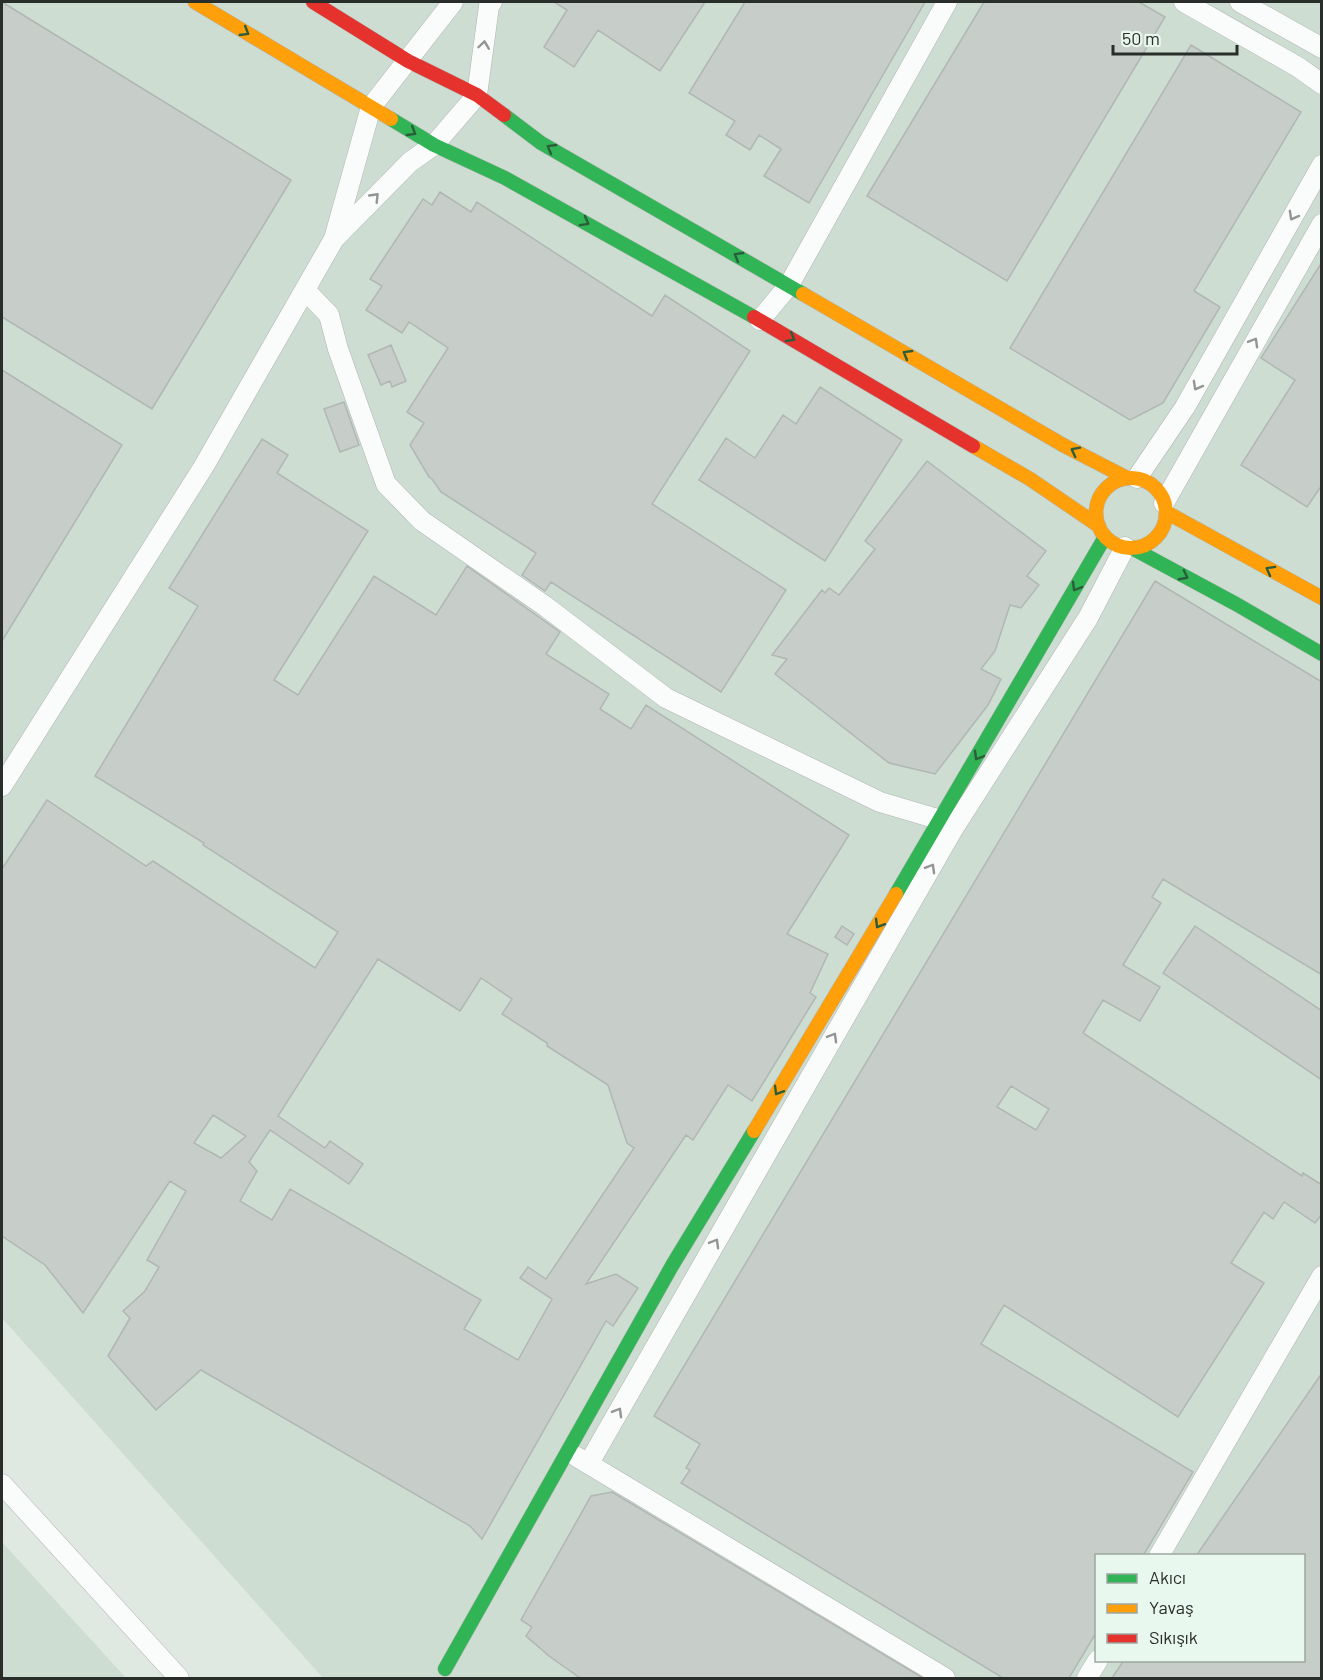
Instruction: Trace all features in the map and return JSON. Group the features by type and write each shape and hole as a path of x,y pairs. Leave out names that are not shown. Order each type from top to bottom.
{"street":[{"path":"195,2 434,145 505,178 760,320 1029,479 1114,543 1236,604 1322,654"},
{"path":"313,2 408,61 477,95 541,142 1063,445 1154,487 1165,507 1165,523 1160,533 1152,541 1143,546 1128,548"},
{"path":"2,786 204,466 334,239 371,107 453,2"},
{"path":"334,239 410,162 434,145 477,95 489,6 492,2"},
{"path":"760,320 789,285 947,2"},
{"path":"1184,2 1322,84"},
{"path":"1240,2 1322,48"},
{"path":"589,1463 947,825 1102,532 1096,516 1101,495 1117,481 1132,478 1185,407 1322,165"},
{"path":"1165,507 1322,224"},
{"path":"305,290 329,315 338,349 386,484 423,521 545,606 666,698 880,802 947,825"},
{"path":"1165,507 1322,598"},
{"path":"445,1669 673,1264 947,825 1088,618 1128,548"},
{"path":"1160,1554 1322,1276"},
{"path":"566,1452 589,1463 945,1678"},
{"path":"2,1484 179,1678"},
{"path":"1087,1678 1097,1662"}],"shaded area":[{"path":"2,2 1321,2 1321,1678 323,1678 2,1318"},
{"path":"2,1542 126,1678 2,1678"}],"building":[{"path":"2,2 291,180 152,409 2,317"},
{"path":"554,2 705,2 660,71 598,30 574,67 544,47 567,10"},
{"path":"745,2 925,2 809,203 764,176 781,149 759,135 750,150 726,135 735,121 689,93"},
{"path":"984,2 1139,2 1165,17 1007,281 867,196"},
{"path":"1191,45 1301,112 1194,291 1220,307 1163,403 1130,420 1010,348"},
{"path":"440,192 471,212 477,202 652,316 665,295 750,351 652,504 786,590 721,692 551,582 545,591 522,575 536,553 441,492 410,445 424,423 407,412 448,348 409,322 402,333 366,310 382,286 370,279 423,199 432,205"},
{"path":"1322,262 1322,485 1307,507 1241,465 1295,380 1261,358"},
{"path":"391,345 406,381 392,387 390,381 381,385 368,355"},
{"path":"2,370 122,445 2,641"},
{"path":"820,387 902,440 825,561 699,480 726,438 755,458 783,415 796,424"},
{"path":"344,402 359,445 340,452 324,409"},
{"path":"262,439 288,455 277,473 368,531 274,680 298,695 374,576 436,615 467,566 560,632 546,654 609,694 600,709 631,729 646,705 849,835 787,934 828,954 810,993 816,997 752,1101 728,1085 693,1140 686,1135 586,1284 616,1274 638,1288 613,1326 606,1321 482,1539 470,1526 201,1370 156,1410 108,1356 130,1318 123,1311 145,1291 159,1267 147,1260 186,1191 170,1181 83,1313 45,1265 2,1236 2,869 47,800 146,866 153,861 315,968 338,932 203,845 204,843 95,776 198,606 169,588","holes":["378,959 460,1011 481,978 512,999 502,1014 608,1085 627,1143 634,1148 546,1279 528,1267 520,1278 552,1299 518,1360 464,1329 481,1300 290,1189 272,1220 240,1201 257,1171 249,1162 270,1130 349,1184 363,1164 330,1141 325,1148 278,1116","213,1115 246,1136 221,1158 194,1143"]},
{"path":"927,461 1046,551 1027,576 1039,585 1021,608 1010,605 995,651 981,669 1001,679 988,705 935,774 889,763 775,674 787,659 772,655 822,590 825,593 829,588 839,595 875,549 865,541"},
{"path":"1155,581 1322,682 1322,975 1163,879 1152,897 1161,903 1123,965 1160,987 1140,1021 1103,1000 1083,1033 1302,1176 1303,1173 1322,1185 1322,1214 1315,1223 1284,1202 1273,1219 1264,1212 1231,1263 1264,1283 1178,1417 1004,1305 981,1344 1193,1472 1144,1554 1095,1554 1095,1635 1069,1678 1003,1678 681,1483 690,1470 686,1468 700,1444 654,1416","holes":["1011,1086 1049,1109 1036,1130 997,1107"]},
{"path":"842,926 854,934 847,945 835,937"},
{"path":"1195,926 1322,1011 1322,1080 1163,973"},
{"path":"1322,1373 1322,1678 1112,1678 1123,1662 1305,1662 1305,1554 1197,1554"},
{"path":"612,1492 923,1678 580,1678 526,1636 532,1627 521,1620 591,1496"}],"traffic: fast":[{"path":"504,115 541,143 803,294"},
{"path":"391,119 434,145 505,178 754,317"},
{"path":"896,894 1105,537"},
{"path":"1132,548 1322,654"},
{"path":"445,1669 673,1264 754,1131"}],"traffic: slow":[{"path":"195,2 391,119"},
{"path":"803,294 1063,445 1127,478"},
{"path":"973,446 1030,479 1099,526"},
{"path":"1131,478 1150,484 1160,494 1166,513 1160,532 1150,542 1131,548 1112,542 1102,532 1096,513 1102,494 1112,484 1131,478"},
{"path":"1166,512 1322,598"},
{"path":"754,1131 896,894"}],"traffic: jam":[{"path":"313,2 408,61 477,95 504,115"},
{"path":"754,317 973,446"}]}
